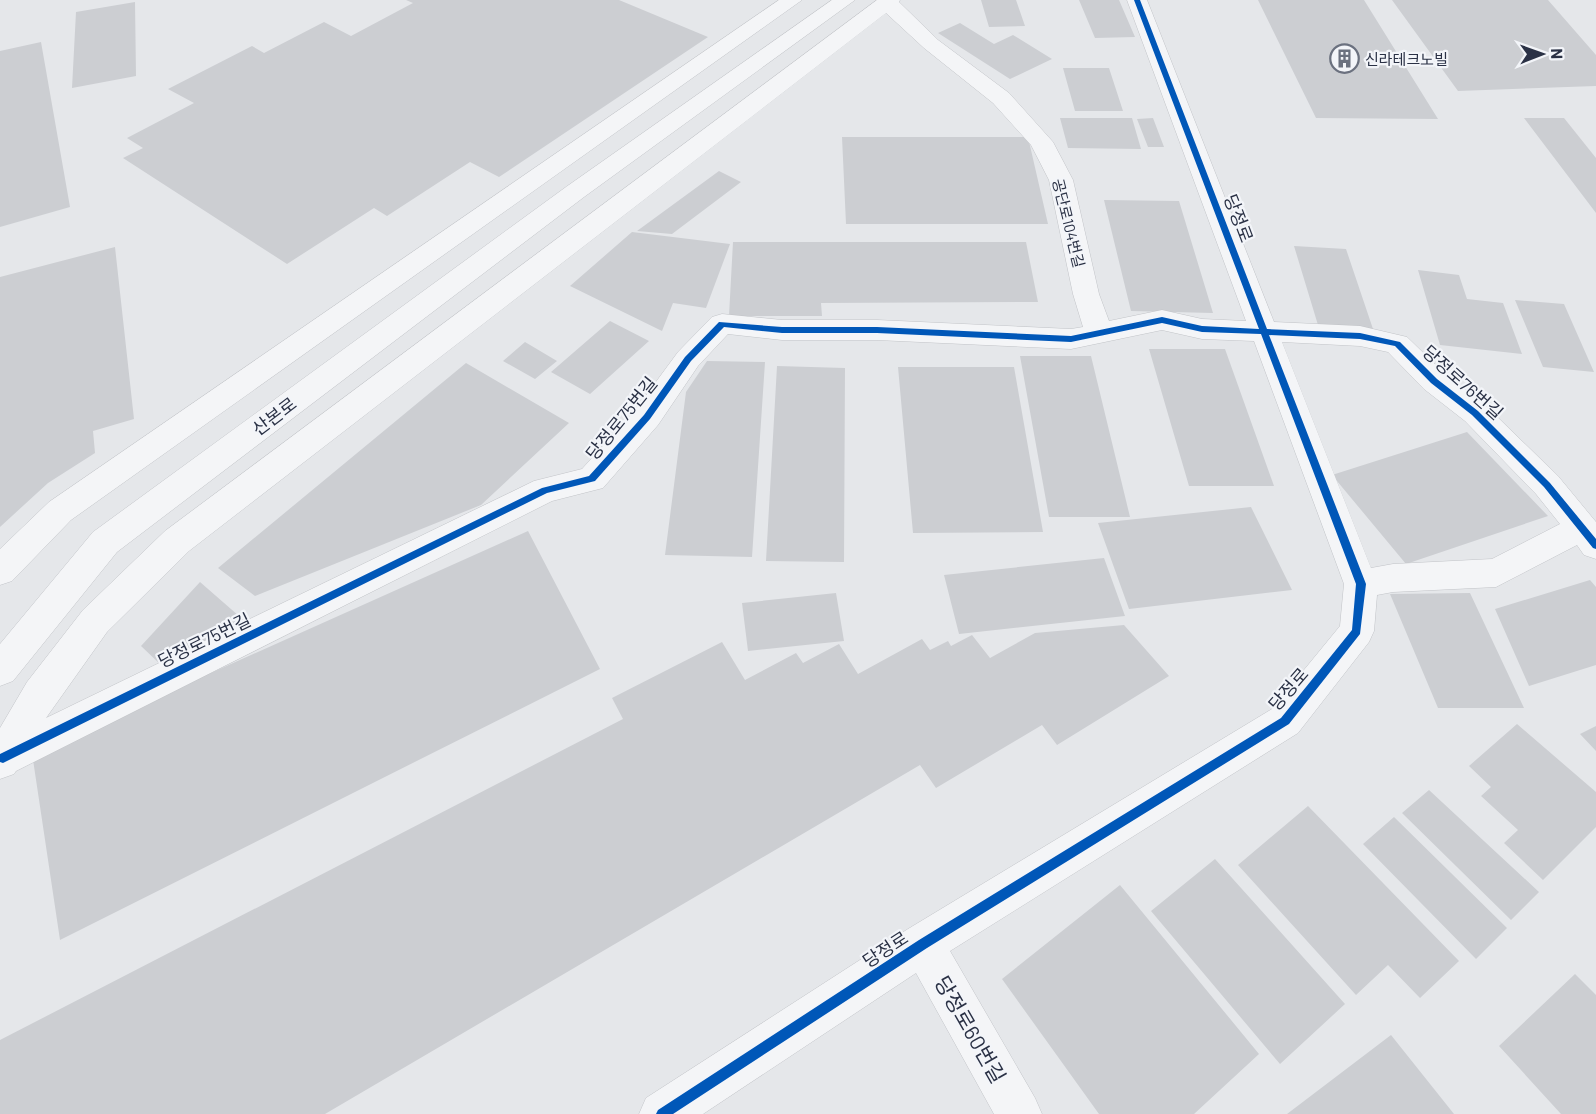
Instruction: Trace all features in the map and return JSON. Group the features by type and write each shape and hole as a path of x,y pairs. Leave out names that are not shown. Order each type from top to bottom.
{"street":[{"path":"0,571 60,511 792,0"},
{"name":"산본로","path":"0,670 105,542 575,192 845,0"},
{"name":"당정로","path":"662,1114 923,945 1285,721 1357,631 1361,584 1137,0"},
{"path":"1,760 40,694 95,621 177,541 888,1"},
{"name":"공단로104번길","path":"888,1 931,44 1001,98 1041,142 1061,180 1086,294 1099,333"},
{"name":"당정로75번길","path":"1,760 545,490 592,479 647,417 688,359 722,324 782,330 899,331 1071,339 1162,320 1202,329 1264,330"},
{"name":"당정로76번길","path":"1264,330 1360,336 1397,344 1434,381 1475,413 1539,477 1590,537"},
{"path":"1361,584 1393,578 1496,573 1569,534 1590,537"},
{"name":"당정로60번길","path":"923,945 1019,1114"}],"building":[{"path":"406,0 619,0 708,37 499,177 470,162 387,216 374,208 287,264 123,158 143,148 127,138 194,103 168,89 252,46 264,53 324,22 351,36 413,3"},
{"path":"981,0 1016,0 1025,26 989,27"},
{"path":"1079,0 1119,0 1135,37 1095,38"},
{"name":"신라테크노빌","path":"1258,0 1364,0 1438,119 1316,118"},
{"path":"1392,0 1548,0 1596,55 1596,86 1458,91"},
{"path":"135,2 136,76 72,88 76,12"},
{"path":"960,23 994,44 1013,35 1052,59 1010,79 938,33"},
{"path":"41,42 70,207 0,227 0,51"},
{"path":"1063,68 1109,68 1123,111 1075,111"},
{"path":"1060,118 1132,118 1141,149 1068,148"},
{"path":"1153,118 1164,147 1148,147 1137,119"},
{"path":"1524,118 1564,118 1596,158 1596,213"},
{"path":"842,137 1028,137 1048,224 846,224"},
{"path":"719,171 741,182 672,234 637,231"},
{"path":"1104,200 1179,201 1213,313 1131,311"},
{"path":"632,232 730,244 706,308 673,303 662,331 570,286"},
{"path":"733,242 1026,242 1038,302 821,303 822,316 729,316"},
{"path":"1294,246 1346,249 1373,329 1318,325"},
{"path":"115,247 134,419 93,431 95,453 48,483 0,527 0,277"},
{"path":"1418,270 1459,275 1467,299 1503,303 1522,354 1440,345"},
{"path":"1515,300 1564,304 1594,372 1543,367"},
{"path":"610,321 649,341 590,394 551,372"},
{"path":"525,342 557,361 535,379 503,361"},
{"path":"1149,349 1225,349 1274,486 1189,486"},
{"path":"1020,356 1091,356 1130,517 1049,517"},
{"path":"707,361 765,362 752,557 665,555 686,392"},
{"path":"466,363 569,423 481,505 255,596 218,568"},
{"path":"777,366 845,368 844,562 766,561"},
{"path":"898,367 1014,367 1043,532 913,533"},
{"path":"1467,432 1548,516 1406,564 1332,475"},
{"path":"1251,507 1292,590 1129,609 1098,523"},
{"path":"528,531 600,669 60,940 32,753"},
{"path":"1104,558 1125,616 959,634 944,575"},
{"path":"1590,580 1596,587 1596,665 1529,686 1495,609"},
{"path":"200,582 247,623 161,665 141,646"},
{"path":"836,593 844,641 748,651 742,603"},
{"path":"1470,593 1524,708 1438,708 1390,594"},
{"path":"1124,625 1169,676 1057,745 1042,725 936,788 920,765 325,1114 0,1114 0,1040 623,719 612,698 722,642 745,680 796,653 803,663 839,644 858,674 922,639 930,650 948,641 951,646 972,635 990,658 1035,633"},
{"path":"1517,724 1596,792 1596,827 1543,880 1504,843 1518,830 1481,796 1491,787 1469,766"},
{"path":"1596,726 1596,751 1580,734"},
{"path":"1429,790 1539,892 1511,920 1402,813"},
{"path":"1308,806 1459,961 1420,998 1388,965 1356,995 1238,865"},
{"path":"1394,817 1507,928 1476,959 1363,844"},
{"path":"1215,859 1345,1004 1280,1064 1151,911"},
{"path":"1120,885 1259,1054 1194,1114 1099,1114 1002,979"},
{"path":"1575,974 1596,995 1596,1114 1561,1114 1499,1046"},
{"path":"1391,1035 1454,1114 1287,1114"}],"cycle path":[{"path":"662,1114 923,944 1285,721 1357,631 1361,584 1137,0"},
{"path":"3,758 545,490 592,479 647,417 688,359 722,324 782,330 877,330 1071,339 1162,320 1202,329 1360,336 1397,344 1434,381 1475,413 1547,485 1596,545"}],"place":[{"name":"신라테크노빌","path":"1344,59"}]}
